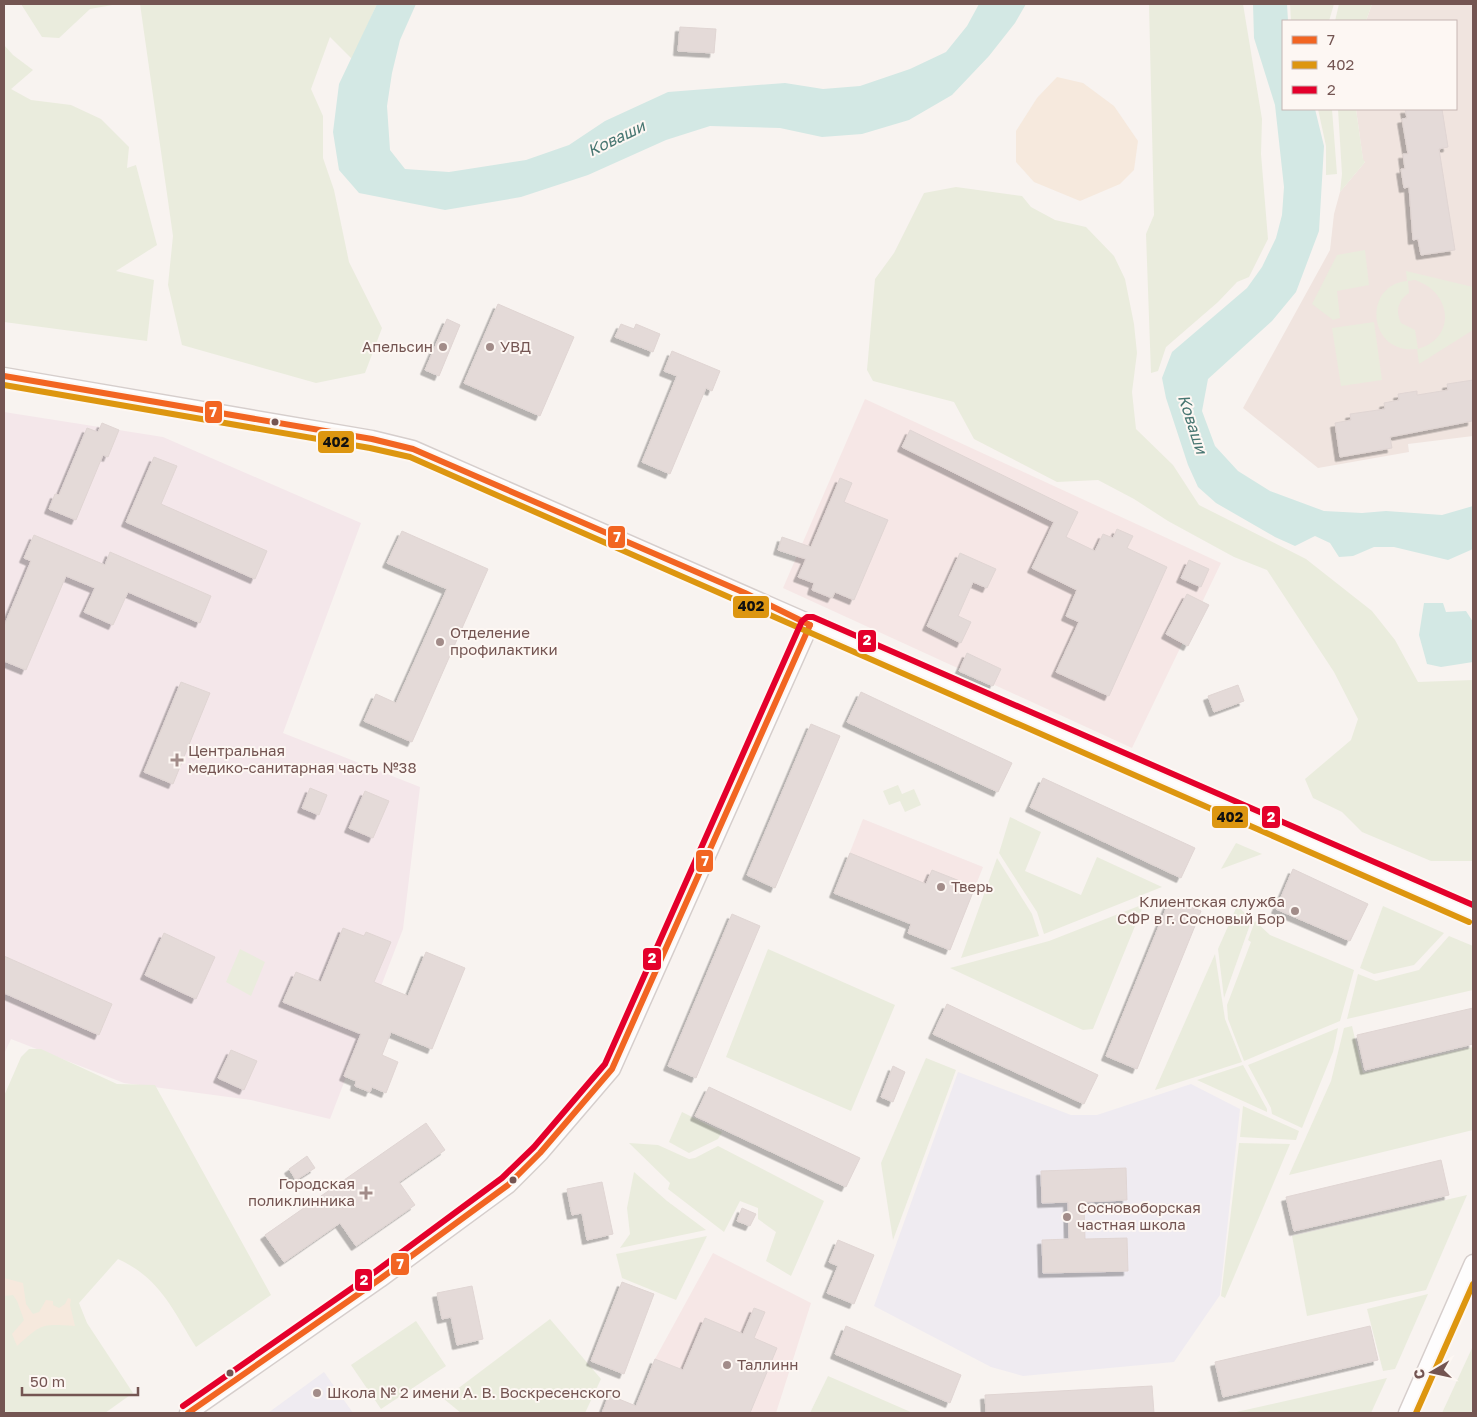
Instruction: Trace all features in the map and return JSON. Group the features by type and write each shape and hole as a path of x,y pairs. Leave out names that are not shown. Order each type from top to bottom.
{"street":[{"path":"4,376 308,428 413,449 745,593 810,625 1473,914"},
{"path":"188,1413 380,1279 508,1185 540,1153 612,1069 810,625"},
{"path":"1407,1413 1473,1263"}],"shaded area":[{"path":"21,4 118,4 90,9 59,38 42,37"},
{"path":"140,4 377,4 352,59 330,37 311,89 323,116 323,158 334,190 349,262 382,328 365,373 316,383 182,345 168,285 173,236"},
{"path":"1149,4 1243,4 1262,119 1261,154 1268,239 1249,277 1237,282 1218,302 1166,347 1158,371 1151,373 1146,234 1154,215"},
{"path":"1290,4 1334,4 1329,20 1291,20"},
{"path":"1339,4 1372,4 1366,20 1335,20"},
{"path":"1372,4 1473,4 1473,436 1408,444 1409,452 1318,468 1243,408 1330,250 1334,214 1340,192 1365,162 1363,160 1356,110 1457,110 1457,20 1366,20"},
{"path":"4,45 13,55 33,70 11,89 31,100 71,105 101,119 129,147 127,168 136,165 157,245 116,271 154,280 147,341 4,322"},
{"path":"1318,110 1332,110 1337,174 1326,175 1326,146"},
{"path":"1338,110 1356,110 1365,162 1340,192 1342,174"},
{"path":"956,187 1022,196 1031,207 1055,220 1086,227 1114,256 1125,279 1134,324 1137,353 1132,392 1136,429 1173,465 1199,505 1306,559 1372,611 1395,640 1418,682 1473,680 1473,861 1431,861 1362,832 1342,812 1313,798 1305,779 1351,740 1358,719 1334,672 1267,570 1234,557 1098,480 1057,482 974,439 954,402 873,381 867,370 875,279 894,253 924,193"},
{"path":"1365,250 1369,285 1337,291 1340,318 1333,320 1312,304 1337,255"},
{"path":"1406,271 1473,287 1473,330 1419,364 1417,349 1401,348 1388,341 1380,331 1377,319 1377,306 1383,294 1392,285 1407,281","holes":["1415,280 1437,294 1442,304 1445,315 1444,325 1439,335 1431,343 1418,349 1415,330 1401,323 1398,310 1400,302 1409,293 1408,281"]},
{"path":"1374,322 1382,380 1341,386 1332,328"},
{"path":"865,399 1221,563 1132,748 783,588"},
{"name":"Центральная медико-санитарная часть №38","path":"4,412 163,437 361,523 283,733 420,787 403,929 330,1119 251,1100 124,1083 11,1039 4,1054"},
{"path":"898,785 902,794 914,789 921,805 905,812 900,801 889,805 883,791"},
{"path":"1010,817 1041,832 1025,871 1081,895 1097,857 1162,887 1044,934 1037,912 999,853"},
{"path":"863,819 983,867 950,950 908,933 911,924 834,893"},
{"path":"1236,843 1262,854 1221,869"},
{"path":"997,858 1032,914 1039,936 961,958"},
{"path":"1144,904 1093,1029 1083,1030 950,968 1049,941"},
{"path":"1237,906 1252,919 1224,998 1218,949"},
{"path":"1383,906 1444,933 1414,965 1374,974 1360,968"},
{"path":"1255,921 1270,935 1354,970 1340,1021 1244,1061 1228,1019 1227,1005 1251,942 1248,940"},
{"path":"1449,936 1473,946 1473,990 1347,1019 1358,974 1376,981 1419,970"},
{"path":"240,949 265,962 251,996 226,982"},
{"path":"768,949 895,1005 851,1111 726,1057"},
{"path":"1215,954 1225,1019 1242,1062 1155,1090"},
{"path":"1352,1026 1363,1073 1473,1047 1473,1130 1289,1175 1331,1081 1344,1028"},
{"path":"1338,1028 1333,1052 1302,1128 1272,1114 1271,1108 1248,1065"},
{"path":"29,1049 41,1049 117,1084 155,1085 271,1295 196,1347 172,1307 155,1285 145,1275 118,1259 79,1303 87,1323 133,1393 105,1413 4,1413 4,1096 21,1057"},
{"path":"926,1058 956,1070 893,1240 881,1163"},
{"path":"1243,1065 1267,1109 1267,1112 1197,1080"},
{"name":"Сосновоборская частная школа","path":"958,1072 1071,1115 1097,1115 1191,1084 1240,1109 1220,1295 1174,1362 1023,1376 991,1367 874,1306"},
{"path":"1243,1106 1299,1131 1296,1140 1240,1137"},
{"path":"682,1112 722,1132 718,1139 689,1153 669,1142"},
{"path":"629,1143 658,1145 689,1159 695,1158 718,1146 824,1201 791,1276 766,1261 776,1232 758,1219 758,1208 740,1201 724,1232 668,1189 670,1183"},
{"path":"1239,1143 1290,1144 1225,1298 1221,1296"},
{"path":"634,1172 667,1201 706,1230 620,1248 630,1234 627,1208"},
{"path":"1467,1195 1426,1290 1307,1316 1292,1236"},
{"path":"707,1236 676,1300 622,1278 616,1254"},
{"path":"713,1253 811,1303 776,1413 602,1413 609,1395 636,1406 655,1359"},
{"path":"1428,1294 1395,1369 1383,1371 1367,1309"},
{"path":"550,1319 601,1379 585,1413 461,1413 444,1399"},
{"path":"416,1321 446,1366 381,1409 351,1365"},
{"path":"1473,1346 1473,1413 1442,1413"},
{"name":"Школа № 2 имени А. В. Воскресенского","path":"324,1372 353,1413 268,1413"},
{"path":"828,1376 913,1413 810,1413"},
{"path":"1387,1378 1371,1413 1232,1413"}],"sand":[{"path":"1057,77 1083,83 1114,106 1138,141 1134,170 1120,184 1080,201 1034,182 1016,162 1016,131 1037,98"},
{"path":"4,1278 23,1283 26,1304 33,1314 39,1312 46,1300 53,1301 53,1305 59,1308 65,1304 68,1298 71,1299 70,1305 75,1326 49,1325 43,1327 32,1333 17,1346 12,1334 24,1320 13,1295 4,1296"}],"water":[{"name":"Коваши","path":"377,4 416,4 400,40 392,73 387,106 390,150 405,169 449,172 526,160 569,145 605,121 668,92 785,83 823,89 860,86 910,69 946,52 967,26 979,4 1026,4 1015,23 989,56 952,95 909,120 862,134 822,137 780,128 710,126 666,140 588,175 521,197 445,210 359,193 339,170 333,132 339,84"},
{"name":"Коваши","path":"1253,4 1287,4 1288,20 1282,20 1282,110 1315,110 1324,146 1319,231 1296,292 1272,321 1208,379 1202,411 1215,446 1238,471 1270,491 1324,511 1362,513 1386,511 1442,515 1473,506 1473,549 1448,560 1394,547 1374,547 1353,556 1339,557 1330,543 1315,536 1295,546 1275,537 1216,503 1198,487 1188,465 1166,398 1162,378 1172,352 1247,288 1262,267 1276,238 1282,215 1284,187 1275,105 1254,38"},
{"path":"1424,603 1443,603 1446,612 1466,611 1473,622 1473,662 1441,667 1427,664 1419,635"}],"building":[{"path":"680,27 716,29 714,53 678,51"},
{"path":"1405,110 1442,110 1448,147 1439,149 1455,250 1421,255 1418,239 1413,240 1409,187 1404,188 1401,169 1405,169 1403,154 1408,154 1402,119 1407,118"},
{"path":"498,304 574,337 540,416 464,383"},
{"name":"Апельсин","path":"447,319 460,325 439,376 425,370"},
{"path":"621,324 634,329 636,324 660,334 653,352 615,337"},
{"path":"672,351 720,371 712,391 706,388 670,474 642,462 677,376 664,371"},
{"path":"1473,380 1472,421 1390,437 1392,448 1340,457 1335,423 1351,420 1350,414 1385,409 1384,403 1399,400 1398,394 1417,391 1417,395 1448,390 1447,384"},
{"path":"102,423 119,430 108,457 103,455 76,520 49,509 55,494 59,495 87,428 98,432"},
{"path":"910,430 1078,512 1066,537 1095,551 1103,534 1113,538 1117,529 1133,536 1127,548 1167,567 1109,696 1056,672 1079,622 1066,616 1077,590 1032,568 1054,522 902,447"},
{"path":"154,457 177,466 161,504 267,551 255,579 126,522"},
{"path":"840,478 852,483 844,502 888,520 854,600 835,592 832,598 812,590 814,583 798,577 806,559 778,550 782,537 811,547"},
{"name":"Отделение профилактики","path":"402,531 488,569 412,742 364,721 376,694 396,703 447,589 387,563"},
{"path":"34,535 105,565 110,552 211,596 200,623 128,592 113,625 84,612 95,588 66,576 26,670 4,661 4,626 31,561 24,558"},
{"path":"960,553 996,569 987,588 973,582 958,616 971,622 961,643 927,626"},
{"path":"1189,560 1209,569 1201,587 1181,578"},
{"path":"1187,594 1209,605 1188,646 1166,634"},
{"path":"967,653 1001,669 993,686 959,671"},
{"path":"181,682 210,693 173,784 144,772"},
{"path":"1238,685 1244,701 1214,712 1208,696"},
{"path":"861,692 1012,763 998,792 847,722"},
{"path":"811,724 840,736 775,888 747,875"},
{"path":"1043,778 1195,848 1181,878 1030,807"},
{"path":"310,788 327,795 319,815 302,808"},
{"path":"365,791 389,801 373,838 349,828"},
{"path":"850,853 926,884 932,870 975,887 950,950 908,933 911,924 834,893"},
{"path":"1293,869 1368,904 1350,941 1276,909"},
{"path":"1170,899 1201,911 1137,1069 1106,1056"},
{"path":"732,914 760,926 696,1078 668,1066"},
{"path":"343,928 364,936 366,932 391,942 374,982 408,996 426,952 465,968 432,1049 391,1032 382,1055 398,1062 386,1093 372,1087 370,1092 355,1086 356,1081 344,1076 361,1034 283,1002 296,972 321,982"},
{"path":"164,933 215,957 196,999 145,975"},
{"path":"4,956 112,1004 99,1035 4,993"},
{"path":"947,1004 1098,1075 1084,1104 933,1034"},
{"path":"1473,1008 1473,1044 1365,1070 1357,1035"},
{"path":"231,1050 257,1061 244,1090 218,1078"},
{"path":"893,1066 905,1072 893,1102 881,1097"},
{"path":"709,1087 860,1158 846,1187 695,1116"},
{"name":"Городская поликлинника","path":"426,1123 445,1150 399,1182 415,1205 356,1246 340,1223 284,1262 265,1235"},
{"path":"307,1156 315,1168 296,1180 289,1169"},
{"path":"1441,1160 1449,1195 1294,1231 1286,1197"},
{"path":"1126,1168 1127,1200 1084,1202 1085,1239 1127,1238 1128,1271 1043,1273 1042,1240 1069,1239 1068,1202 1042,1203 1041,1171"},
{"path":"602,1182 613,1234 587,1240 582,1213 572,1215 567,1189"},
{"path":"742,1208 756,1214 750,1226 737,1221"},
{"path":"838,1240 874,1255 854,1304 827,1293 838,1266 829,1262"},
{"path":"622,1282 654,1294 624,1374 591,1361"},
{"path":"472,1286 483,1339 457,1345 451,1317 442,1319 437,1293"},
{"name":"Таллинн","path":"754,1308 765,1312 754,1338 777,1348 750,1413 602,1413 609,1395 636,1406 655,1359 683,1370 705,1318 743,1334"},
{"path":"846,1326 961,1375 950,1403 835,1354"},
{"path":"1370,1326 1378,1360 1223,1397 1215,1362"},
{"path":"1152,1386 1154,1413 986,1413 985,1395"}],"transit line":[{"name":"7","path":"4,376 372,439 413,449 745,593 810,625"},
{"name":"402","path":"4,385 370,448 410,457 1469,922"},
{"name":"2","path":"183,1406 375,1272 502,1178 534,1147 605,1064 802,621 807,617 813,617 1473,905"},
{"name":"7","path":"188,1413 380,1279 508,1185 540,1153 612,1069 810,625"},
{"name":"402","path":"1416,1413 1473,1284"}],"place":[{"name":"Апельсин","path":"443,347"},
{"name":"УВД","path":"490,347"},
{"name":"Отделение профилактики","path":"440,642"},
{"name":"Центральная медико-санитарная часть №38","path":"177,760"},
{"name":"Тверь","path":"941,887"},
{"name":"Клиентская служба СФР в г. Сосновый Бор","path":"1295,911"},
{"name":"Городская поликлинника","path":"366,1193"},
{"name":"Сосновоборская частная школа","path":"1067,1217"},
{"name":"Таллинн","path":"727,1365"},
{"name":"Школа № 2 имени А. В. Воскресенского","path":"317,1393"}]}
